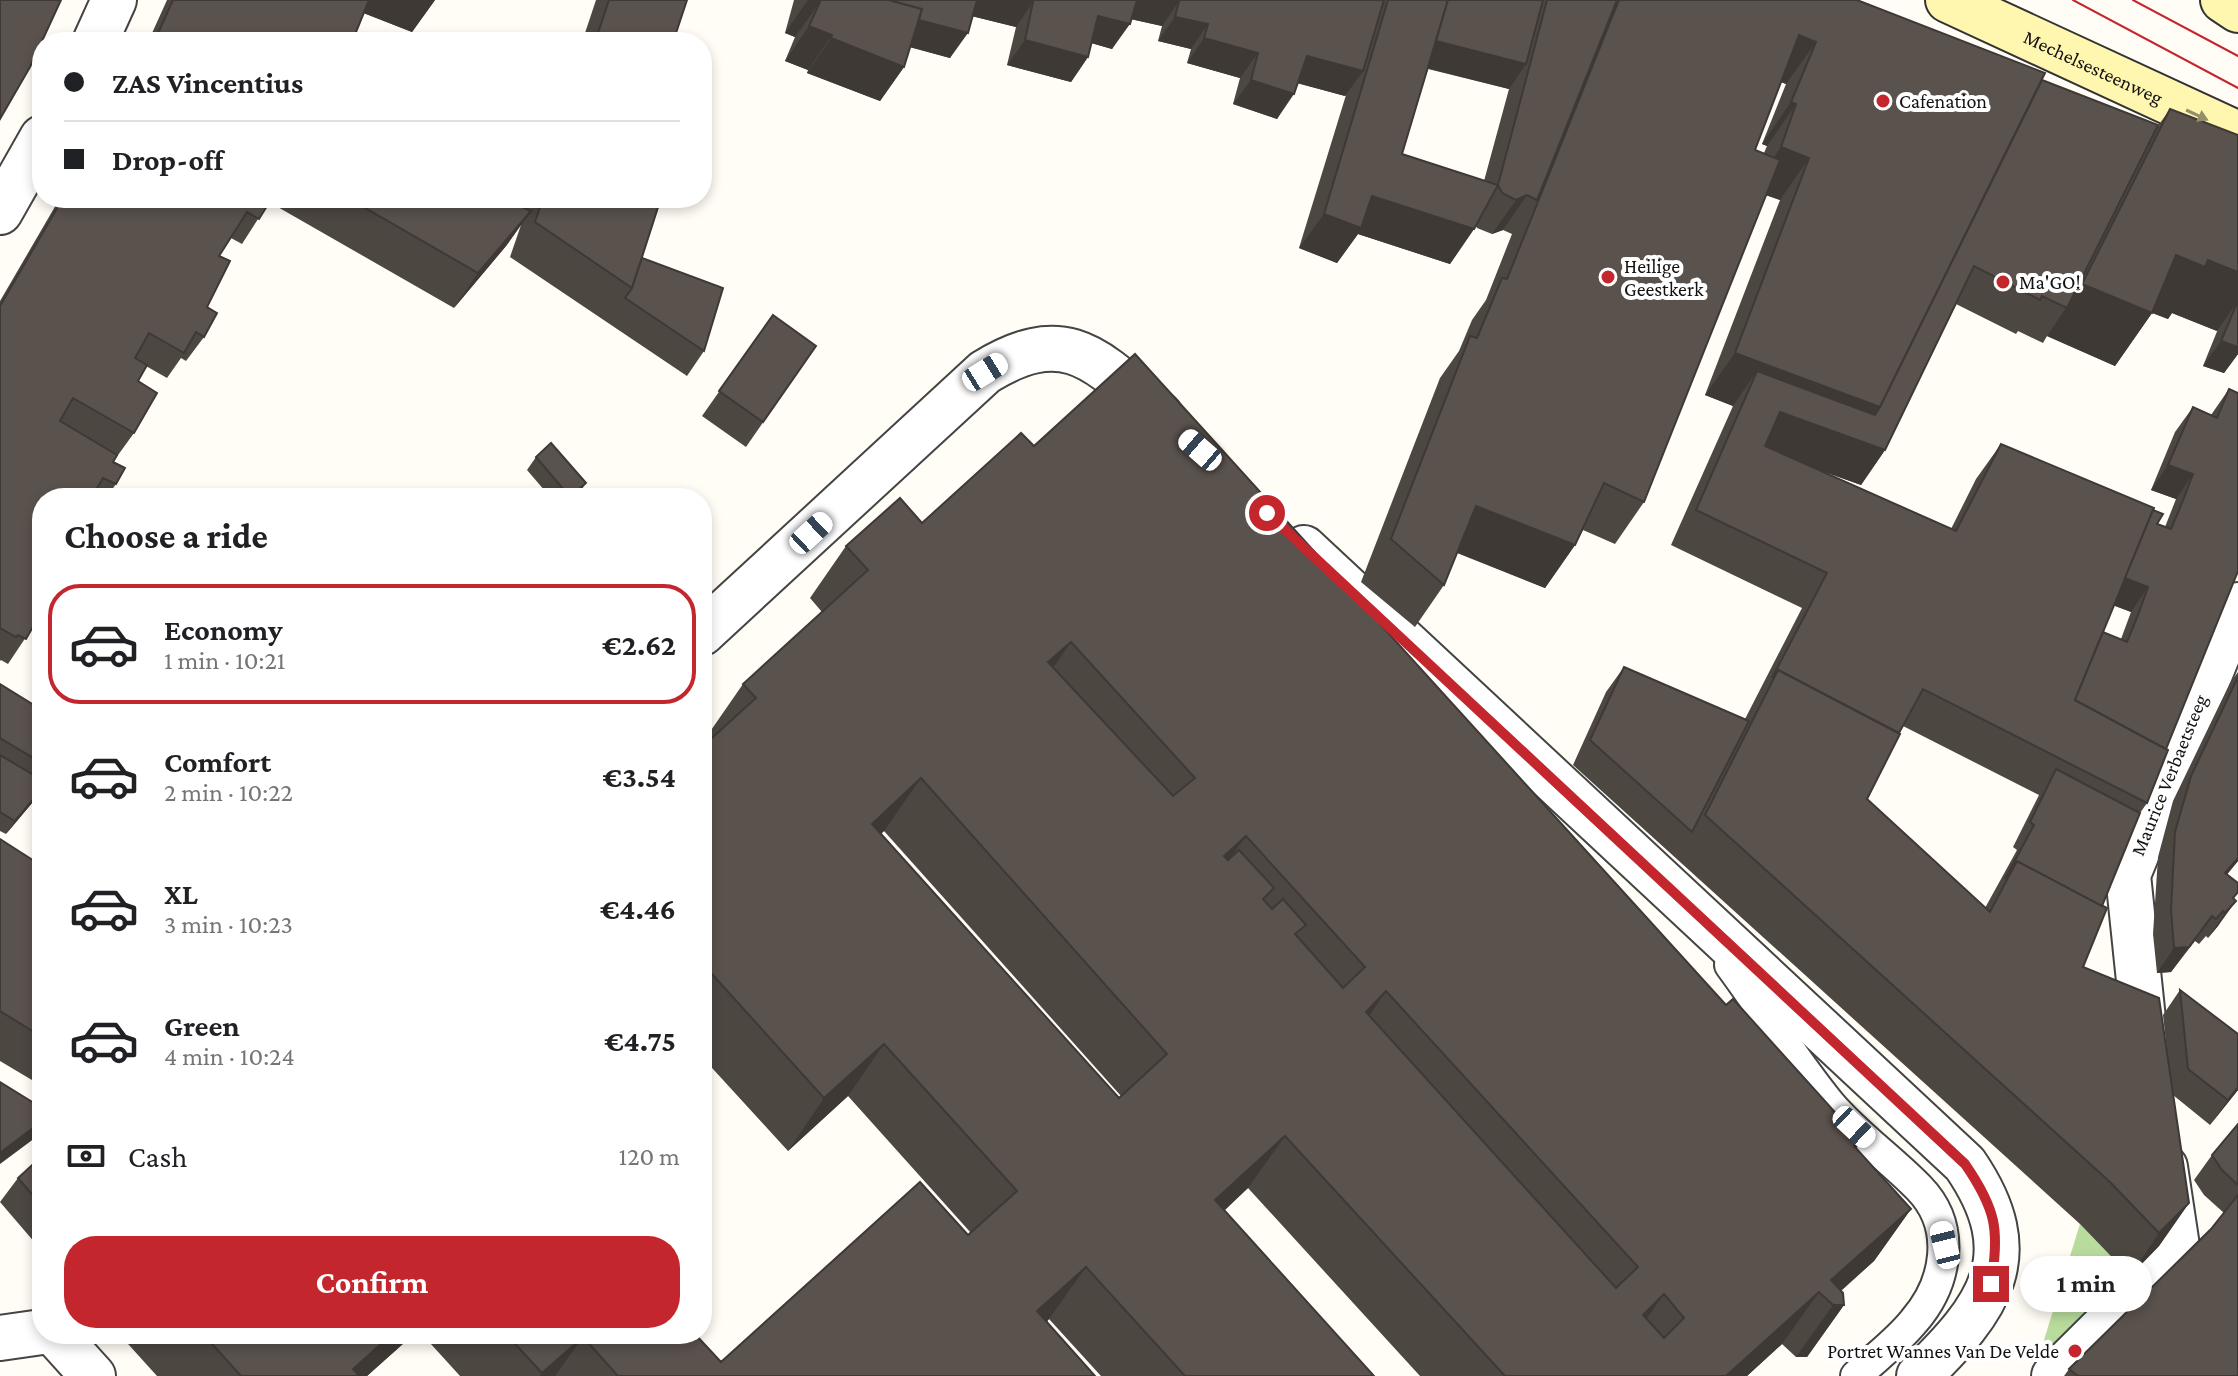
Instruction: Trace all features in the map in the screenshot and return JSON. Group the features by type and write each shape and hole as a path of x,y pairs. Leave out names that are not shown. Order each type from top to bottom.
{"main road":[{"name":"Mechelsesteenweg","path":"1948,0 2238,134"},
{"path":"2223,0 2238,10"}],"street":[{"path":"100,32 114,0"},
{"path":"0,212 32,156"},
{"path":"712,624 985,372 1031,349 1059,348 1087,356 1110,372 1188,440"},
{"path":"1280,525 1965,1164 1984,1191 1994,1221 1997,1250 1991,1284 1977,1313 1919,1376"},
{"name":"Maurice Verbaetsteeg","path":"2152,1087 2128,875 2238,605"},
{"path":"2054,1376 2178,1253 2159,1132"},
{"path":"0,1338 32,1333"},
{"path":"64,1344 93,1376"}],"lane":[{"path":"1692,911 1832,1106 1922,1191 1939,1217 1945,1245 1932,1297 1914,1322 1856,1376"}],"green space":[{"path":"2080,1224 2130,1276 2035,1369"}],"building":[{"path":"0,0 61,0 46,32 32,32 32,63 0,119"},
{"path":"173,0 369,0 356,32 159,32"},
{"path":"609,0 687,0 676,32 598,32"},
{"path":"814,0 889,0 922,9 904,67 809,26 820,2"},
{"path":"889,0 977,0 968,33 919,20 922,9"},
{"path":"1024,0 1137,0 1130,24 1098,16 1088,57 1025,40 1033,2"},
{"path":"1176,0 1384,0 1363,71 1307,56 1294,94 1251,80 1258,53 1204,38 1208,24 1175,17 1179,1"},
{"path":"1388,0 1448,0 1402,154 1498,185 1474,229 1372,196 1361,228 1324,214"},
{"path":"1448,0 1543,0 1526,64 1436,41"},
{"path":"1547,0 1617,0 1537,200 1527,195 1516,200 1502,193 1498,185"},
{"path":"1619,0 1857,0 2045,73 1880,407 1735,353 1809,158 1781,147 1796,104 1791,102 1816,42 1799,35 1755,150 1780,160 1644,502 1604,483 1575,545 1476,506 1444,585 1391,539 1470,336 1477,338 1502,278 1507,279"},
{"path":"2042,80 2158,125 2067,308 2042,296 2040,300 1974,266 1885,450 1780,412 1765,446 1956,531 2001,444 2154,508 2075,700 2168,750 2147,803 1923,689 1899,733 1778,670 1772,678 1827,573 1696,510 1757,371 1875,415"},
{"path":"2170,109 2238,135 2238,272 2208,260 2205,267 2176,255 2152,313 2082,284"},
{"path":"57,208 266,208 259,219 247,212 219,256 230,261 207,307 217,313 204,337 196,332 184,353 149,333 135,358 147,365 138,381 157,393 134,433 73,398 60,421 117,455 113,462 125,468 116,484 103,478 97,488 32,488 32,628 26,639 0,628 0,306"},
{"path":"365,208 525,208 531,211 478,273"},
{"path":"540,208 658,208 632,288 535,222"},
{"path":"642,258 723,288 704,351 625,298 632,288"},
{"path":"2238,301 2238,347 2221,341"},
{"path":"773,315 816,346 763,422 719,391"},
{"path":"1135,354 1726,1005 1733,999 1861,1141 1854,1146 1911,1209 1831,1280 1843,1293 1844,1305 1833,1305 1819,1292 1726,1376 1505,1376 1285,1136 1215,1200 1374,1376 1185,1376 1086,1267 1037,1311 1095,1376 618,1376 589,1344 704,1344 721,1362 920,1182 968,1235 1017,1191 884,1044 824,1098 712,974 712,738 756,698 743,684 868,570 846,546 900,498 922,523 1021,433 1034,446","holes":["1071,642 1195,778 1173,796 1048,662","921,778 1167,1054 1119,1098 872,824","1246,836 1365,967 1343,988 1295,934 1306,925 1283,899 1272,909 1263,899 1274,888 1239,850 1228,860 1224,856","1386,991 1638,1267 1616,1288 1366,1012","1664,1294 1684,1318 1664,1338 1643,1315"]},
{"path":"2229,389 2238,393 2238,571 2166,749 2075,700 2103,632 2127,642 2138,615 2148,587 2125,578 2153,510 2163,514 2157,524 2171,529 2182,503 2193,474 2168,465 2193,407 2217,418"},
{"path":"551,443 586,483 580,488 562,488 536,457"},
{"path":"1624,667 1749,721 1692,832 1590,740"},
{"path":"1778,670 1900,734 1867,799 1990,912 2017,861 2107,908 2083,967 2159,998 2189,1203 2159,1233 2110,1182 1705,815"},
{"path":"2238,677 2238,858 2225,873 2238,883 2238,892 2233,898 2236,901 2216,919 2212,916 2189,947 2174,948 2171,910 2175,832 2191,776"},
{"path":"0,684 32,704 32,757 0,738"},
{"path":"0,755 32,774 32,801 15,821 0,812"},
{"path":"2056,769 2140,813 2102,906 2017,861 2005,879 2034,825 2030,822"},
{"path":"0,839 32,860 32,1031 0,1011"},
{"path":"2180,990 2238,1034 2238,1087 2228,1100 2188,1069"},
{"path":"0,1082 32,1102 32,1129 0,1153"},
{"path":"2238,1124 2238,1185 2212,1155"},
{"path":"32,1165 32,1194 18,1178"},
{"path":"2238,1195 2238,1376 2078,1376 2069,1369 2211,1229"},
{"path":"212,1344 381,1344 353,1369 359,1376 241,1376"},
{"path":"515,1344 575,1344 542,1373"}],"tram line":[{"path":"2073,0 2238,88"},
{"path":"2133,0 2238,56"}],"place":[{"name":"Cafenation","path":"1883,101"},
{"name":"Heilige Geestkerk","path":"1608,277"},
{"name":"Ma'GO!","path":"2003,282"},
{"name":"Portret Wannes Van De Velde","path":"2075,1351"}],"route":[{"path":"1267,513 1965,1164 1984,1191 1994,1221 1997,1250 1991,1284"}]}
